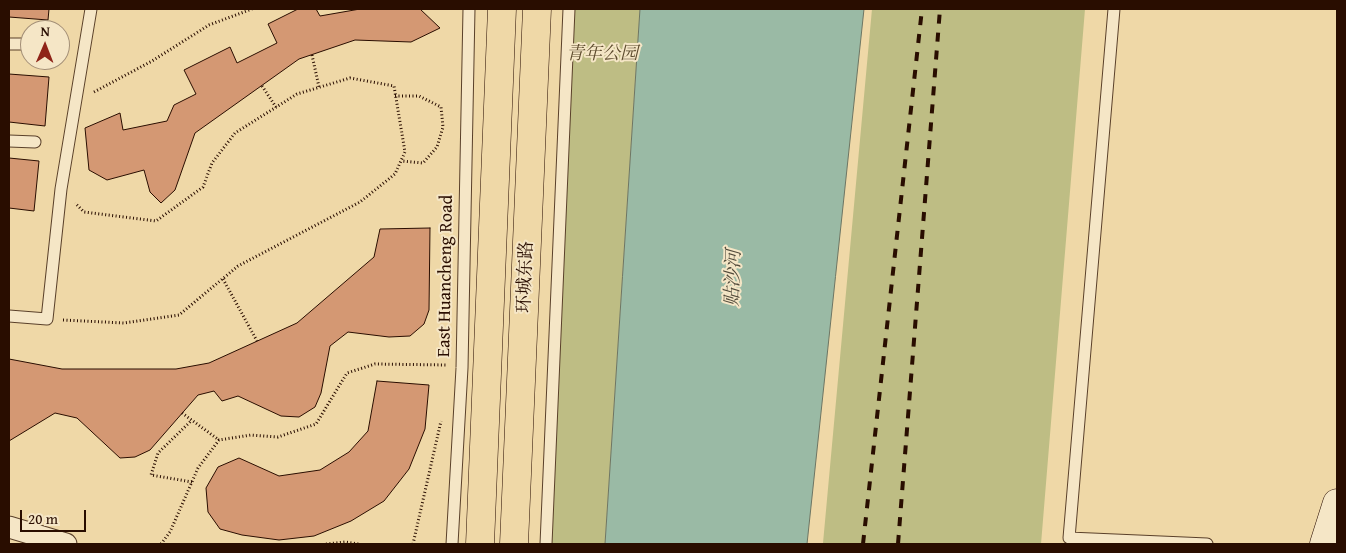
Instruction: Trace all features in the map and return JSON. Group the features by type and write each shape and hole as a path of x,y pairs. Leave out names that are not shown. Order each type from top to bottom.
{"main road":[{"name":"环城东路","path":"480,544 502,9"},
{"name":"环城东路","path":"514,544 537,9"},
{"path":"1324,544 1337,504"}],"street":[{"path":"9,527 66,544"}],"lane":[{"path":"9,316 47,319 61,189 91,9"},
{"name":"East Huancheng Road","path":"452,544 462,368 469,9"},
{"path":"546,544 569,9"},
{"path":"1114,9 1069,538 1207,544"},
{"path":"9,141 35,142"}],"path":[{"path":"92,93 152,61 209,25 252,9"},
{"path":"312,55 319,87"},
{"path":"47,319 124,323 178,315 238,266 360,202 395,174 405,152 394,86 350,78 297,94 235,133 212,163 203,187 156,221 84,212 61,189"},
{"path":"262,86 276,107"},
{"path":"395,96 419,96 441,107 443,127 437,147 422,163 401,161"},
{"path":"223,279 257,341"},
{"path":"162,544 170,532 198,468 219,440 250,435 278,437 316,424 347,373 375,364 445,365 462,368"},
{"path":"445,365 445,373"},
{"path":"182,413 219,440"},
{"path":"413,544 442,416"},
{"path":"192,420 158,453 151,475 192,482"},
{"path":"326,544 345,542 359,544"}],"green space":[{"name":"青年公园","path":"569,9 640,9 605,544 546,544"},
{"path":"872,9 1085,9 1041,544 823,543"}],"water":[{"name":"贴沙河","path":"640,9 864,9 807,544 605,544"}],"building":[{"path":"9,9 49,9 48,20 9,17"},
{"path":"298,9 316,9 320,16 360,9 420,9 440,28 411,42 355,40 299,59 195,133 175,190 161,203 150,192 144,170 107,180 89,170 85,128 120,113 123,130 167,121 174,105 196,94 184,70 230,47 237,63 277,43 268,24"},
{"path":"9,74 49,77 45,126 9,122"},
{"path":"9,158 39,161 34,211 9,208"},
{"path":"430,228 429,310 424,324 410,336 389,337 348,332 330,346 321,393 315,407 299,417 281,416 238,396 222,401 214,391 198,395 150,450 135,457 120,458 77,418 55,413 9,441 9,359 62,369 176,369 209,363 297,323 374,257 380,229"},
{"path":"377,381 429,385 425,429 409,469 384,501 351,521 314,536 279,540 242,535 220,529 208,512 206,488 218,467 239,458 279,476 320,470 349,452 368,431"}],"railway":[{"path":"863,544 922,9"},
{"path":"898,544 940,9"}]}
